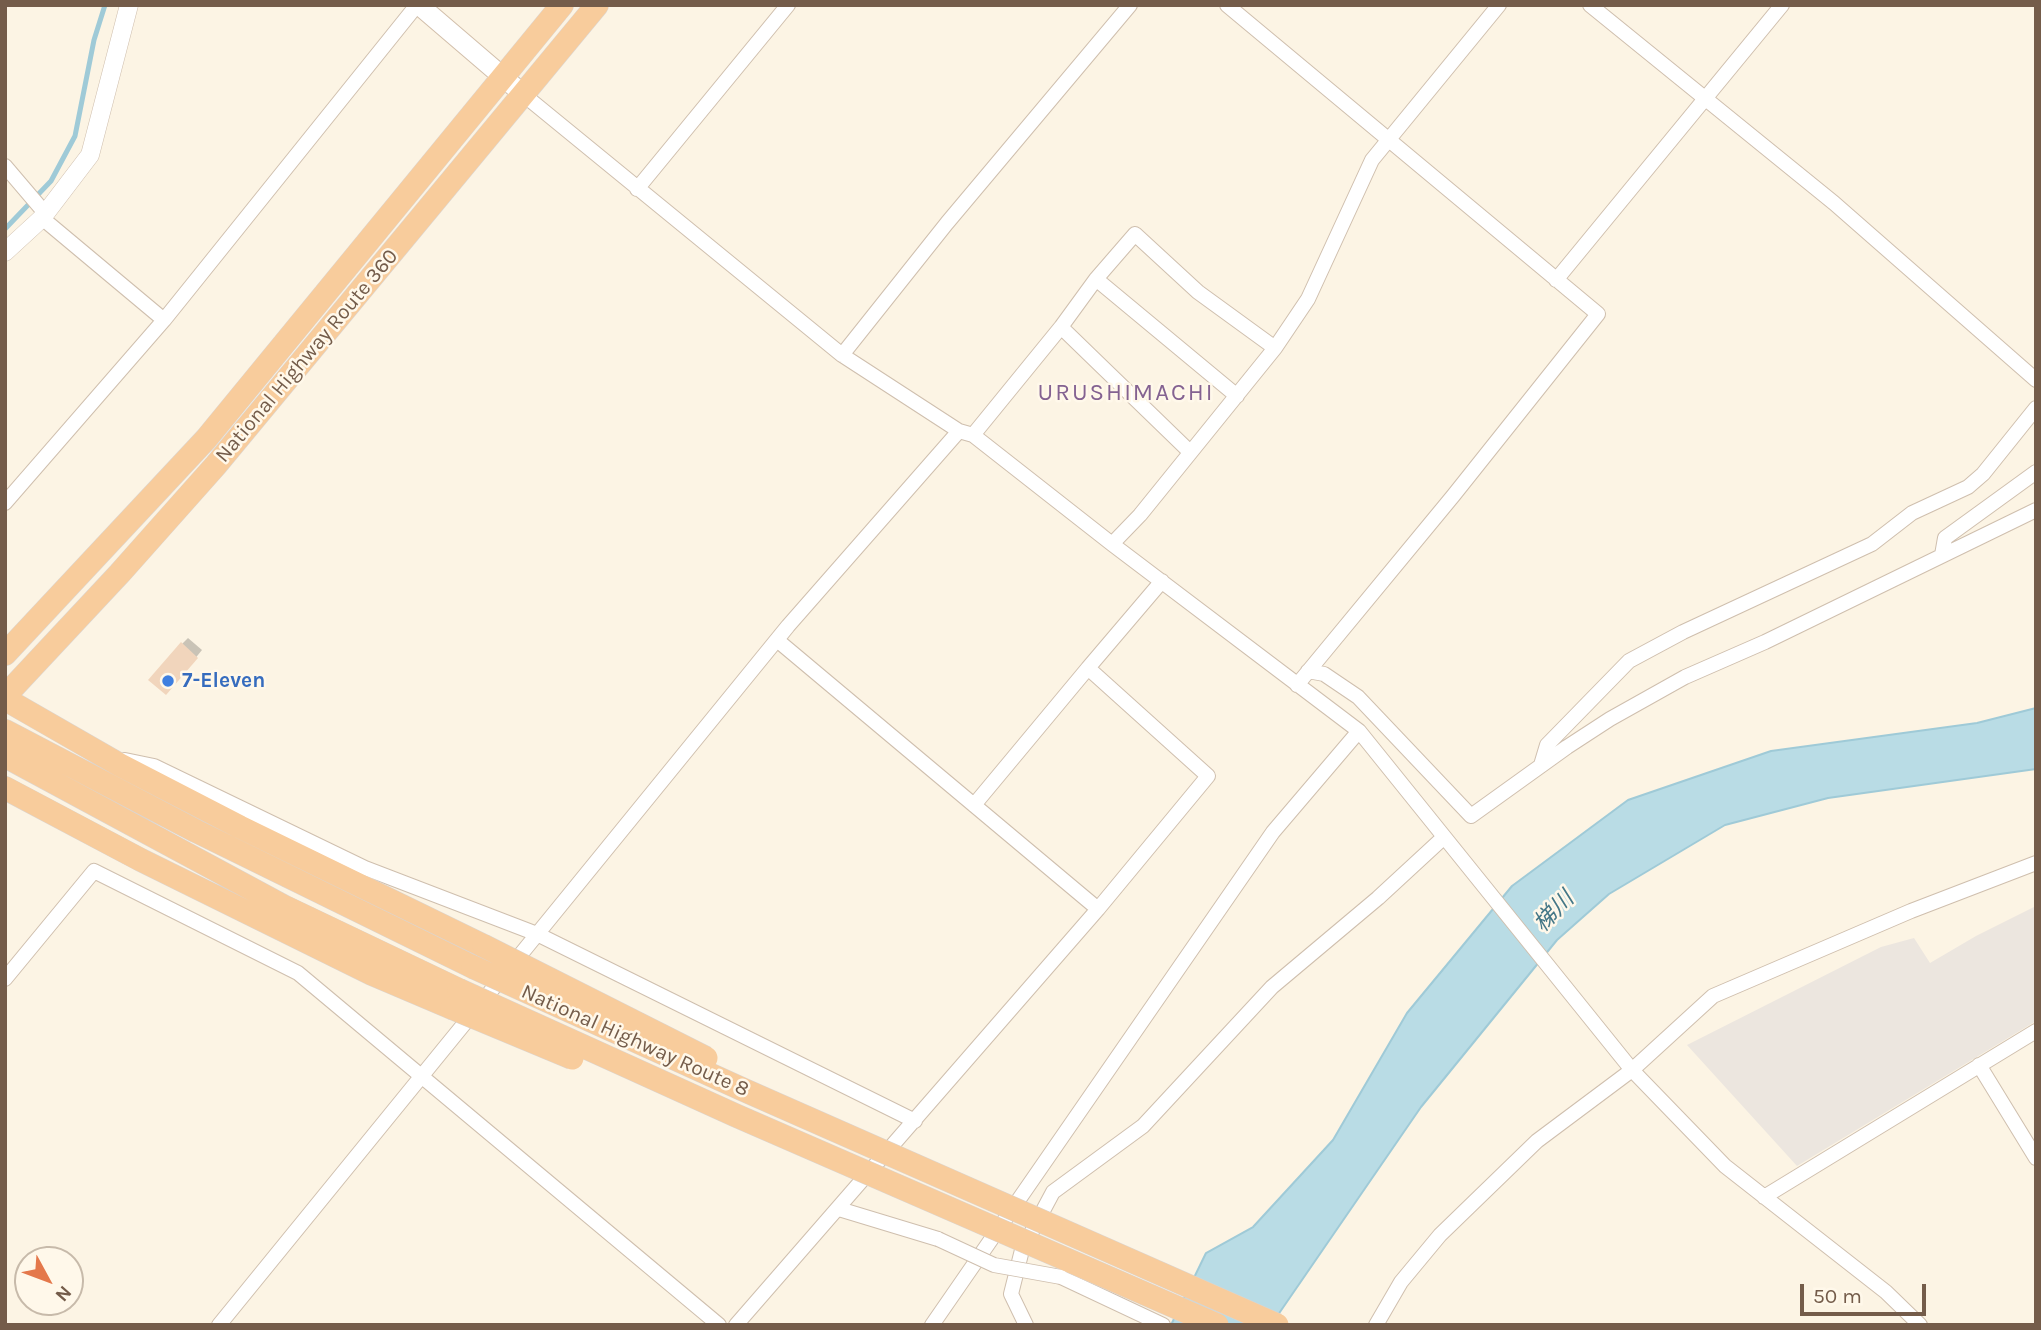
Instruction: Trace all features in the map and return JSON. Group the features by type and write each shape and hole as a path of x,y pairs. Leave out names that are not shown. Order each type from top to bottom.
{"highway":[{"name":"National Highway Route 360","path":"5,654 206,439 562,5"},
{"name":"National Highway Route 360","path":"5,698 216,465 597,5"},
{"path":"5,698 107,757 240,827 701,1054 744,1090"},
{"name":"National Highway Route 8","path":"5,731 21,756 285,907 456,999 737,1116 1217,1325"},
{"name":"National Highway Route 8","path":"21,756 196,831 473,967 744,1090 1277,1325"},
{"path":"5,788 141,860 372,974 456,999"}],"main road":[{"path":"418,5 524,95"}],"street":[{"path":"5,252 39,208 90,155 129,5"},
{"path":"5,503 164,320 418,5"},
{"path":"637,189 788,5"},
{"path":"842,355 947,223 1130,5"},
{"path":"1227,5 1598,314 1297,685"},
{"path":"1111,544 1140,514 1275,348 1308,299 1371,160 1499,5"},
{"path":"1590,5 1834,203 2036,380"},
{"path":"1556,280 1782,5"},
{"path":"524,95 842,355 959,431 974,435 1111,544 1359,732 1628,1065 1725,1166 1886,1292 1920,1325"},
{"path":"5,166 39,208 164,320"},
{"path":"974,435 1062,327 1096,279 1135,234 1198,292 1275,348"},
{"path":"1096,279 1237,396"},
{"path":"1062,327 1190,452"},
{"path":"1541,765 1547,745 1629,661 1683,632 1872,544 1912,513 1968,487 1983,474 2036,408"},
{"path":"219,1325 777,640 959,431"},
{"path":"1942,555 1945,538 2036,472"},
{"path":"1308,671 1324,674 1358,697 1471,817 1541,765 1610,719 1685,677 1765,642 2036,510"},
{"path":"974,805 1162,581"},
{"path":"777,640 1098,909"},
{"path":"736,1325 1098,909 1208,776 1088,668"},
{"path":"932,1325 1273,832 1359,732"},
{"path":"107,757 154,765 365,868 537,934 915,1121"},
{"path":"1026,1325 1011,1294 1022,1250 1053,1192 1143,1126 1272,987 1448,843"},
{"path":"1376,1325 1401,1282 1440,1235 1537,1141 1713,996 1911,911 2036,863"},
{"path":"5,979 94,871 298,973 719,1325"},
{"path":"1764,1197 2036,1031"},
{"path":"1979,1065 2036,1158"},
{"path":"839,1209 937,1239 994,1265 1061,1277 1163,1325"}],"shaded area":[{"path":"2036,906 2036,1021 1797,1166 1687,1045 1881,947 1914,938 1930,963"}],"water":[{"name":"梯川","path":"2036,708 2036,769 1828,798 1725,825 1609,894 1557,940 1421,1107 1271,1325 1171,1325 1206,1253 1253,1227 1333,1140 1407,1013 1512,886 1628,800 1771,751 1977,723"}],"building":[{"path":"181,642 198,658 166,695 148,680"}],"waterway":[{"path":"5,229 51,181 75,136 94,40 105,5"}],"place":[{"name":"7-Eleven","path":"168,681"}],"district":[{"name":"URUSHIMACHI","path":"1126,393"}]}
